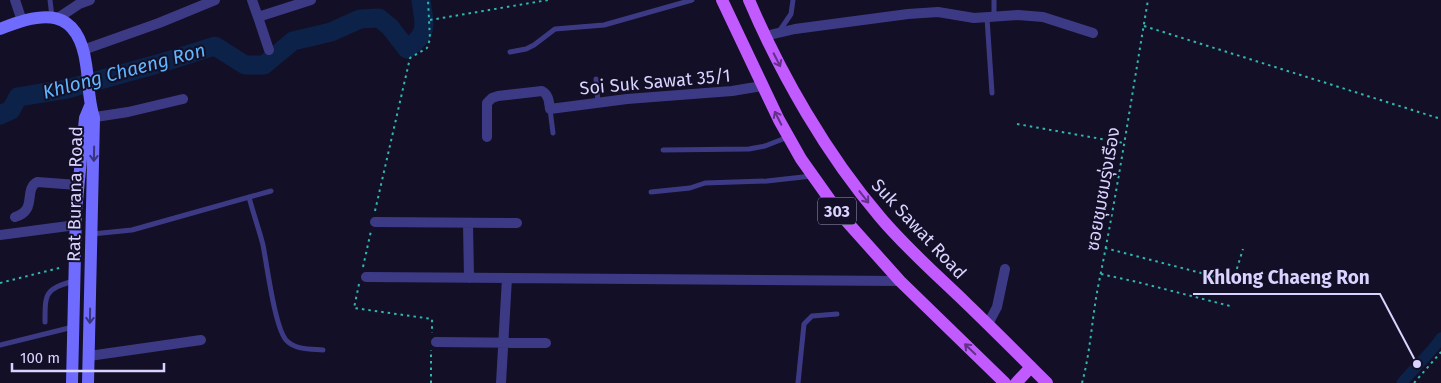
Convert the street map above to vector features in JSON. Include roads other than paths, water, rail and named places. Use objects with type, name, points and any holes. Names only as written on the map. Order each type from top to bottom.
[{"type":"main road","name":"303","points":[[722,0],[762,86],[788,136],[840,214],[900,281],[1005,383]]},
{"type":"main road","name":"Suk Sawat Road","points":[[749,0],[779,66],[853,183],[880,218],[924,264],[1047,383]]},
{"type":"main road","points":[[0,29],[37,17],[55,18],[72,28],[83,50],[86,63],[90,114]]},
{"type":"main road","name":"Rat Burana Road","points":[[72,383],[76,211],[78,185],[90,114]]},
{"type":"main road","name":"Rat Burana Road","points":[[88,383],[93,211],[90,114]]},
{"type":"main road","points":[[76,211],[93,211]]},
{"type":"main road","points":[[1016,383],[1031,367]]},
{"type":"street","points":[[15,0],[22,21]]},
{"type":"street","points":[[55,18],[90,0]]},
{"type":"street","points":[[83,50],[159,23],[215,0]]},
{"type":"street","points":[[252,0],[269,50]]},
{"type":"street","points":[[258,17],[311,0]]},
{"type":"street","points":[[764,36],[795,29],[928,12],[949,13],[959,17],[991,18],[1018,15],[1043,17],[1073,25],[1093,33]]},
{"type":"street","name":"Soi Suk Sawat 35/1","points":[[550,109],[598,103],[732,92],[762,86]]},
{"type":"street","points":[[487,137],[487,103],[492,98],[542,91],[548,97],[550,109]]},
{"type":"street","points":[[90,114],[183,99]]},
{"type":"street","points":[[15,217],[22,215],[26,211],[33,185],[45,182],[78,185]]},
{"type":"street","points":[[373,226],[468,223],[517,224]]},
{"type":"street","points":[[468,223],[469,278]]},
{"type":"street","points":[[0,235],[76,225]]},
{"type":"street","points":[[988,324],[997,307],[1005,269]]},
{"type":"street","points":[[363,275],[469,278],[900,281]]},
{"type":"street","points":[[501,383],[507,278]]},
{"type":"street","points":[[89,356],[202,340]]},
{"type":"street","points":[[433,342],[546,343]]},
{"type":"lane","points":[[50,0],[55,18]]},
{"type":"lane","points":[[510,52],[526,49],[534,45],[555,29],[604,25],[692,0]]},
{"type":"lane","points":[[778,33],[791,14],[793,0]]},
{"type":"lane","points":[[992,93],[991,18],[994,0]]},
{"type":"lane","points":[[596,78],[598,103]]},
{"type":"lane","points":[[550,109],[552,133]]},
{"type":"lane","points":[[663,150],[748,149],[765,146],[788,136]]},
{"type":"lane","points":[[651,192],[690,188],[705,183],[767,181],[813,176]]},
{"type":"lane","points":[[92,234],[132,230],[271,191]]},
{"type":"lane","points":[[249,197],[264,252],[281,334],[296,347],[323,350]]},
{"type":"lane","points":[[45,322],[45,303],[48,294],[58,286],[74,281]]},
{"type":"lane","points":[[798,383],[804,324],[812,316],[837,314]]},
{"type":"lane","points":[[0,345],[74,326]]},
{"type":"waterway","name":"Khlong Chaeng Ron","points":[[0,115],[11,110],[18,97],[67,89],[215,46],[245,65],[264,65],[293,41],[331,32],[360,19],[379,18],[390,27],[407,49],[419,38],[424,28],[421,0]]},
{"type":"waterway","name":"Khlong Chaeng Ron","points":[[1402,383],[1441,338]]},
{"type":"place","name":"Khlong Chaeng Ron","points":[[1417,364]]}]
